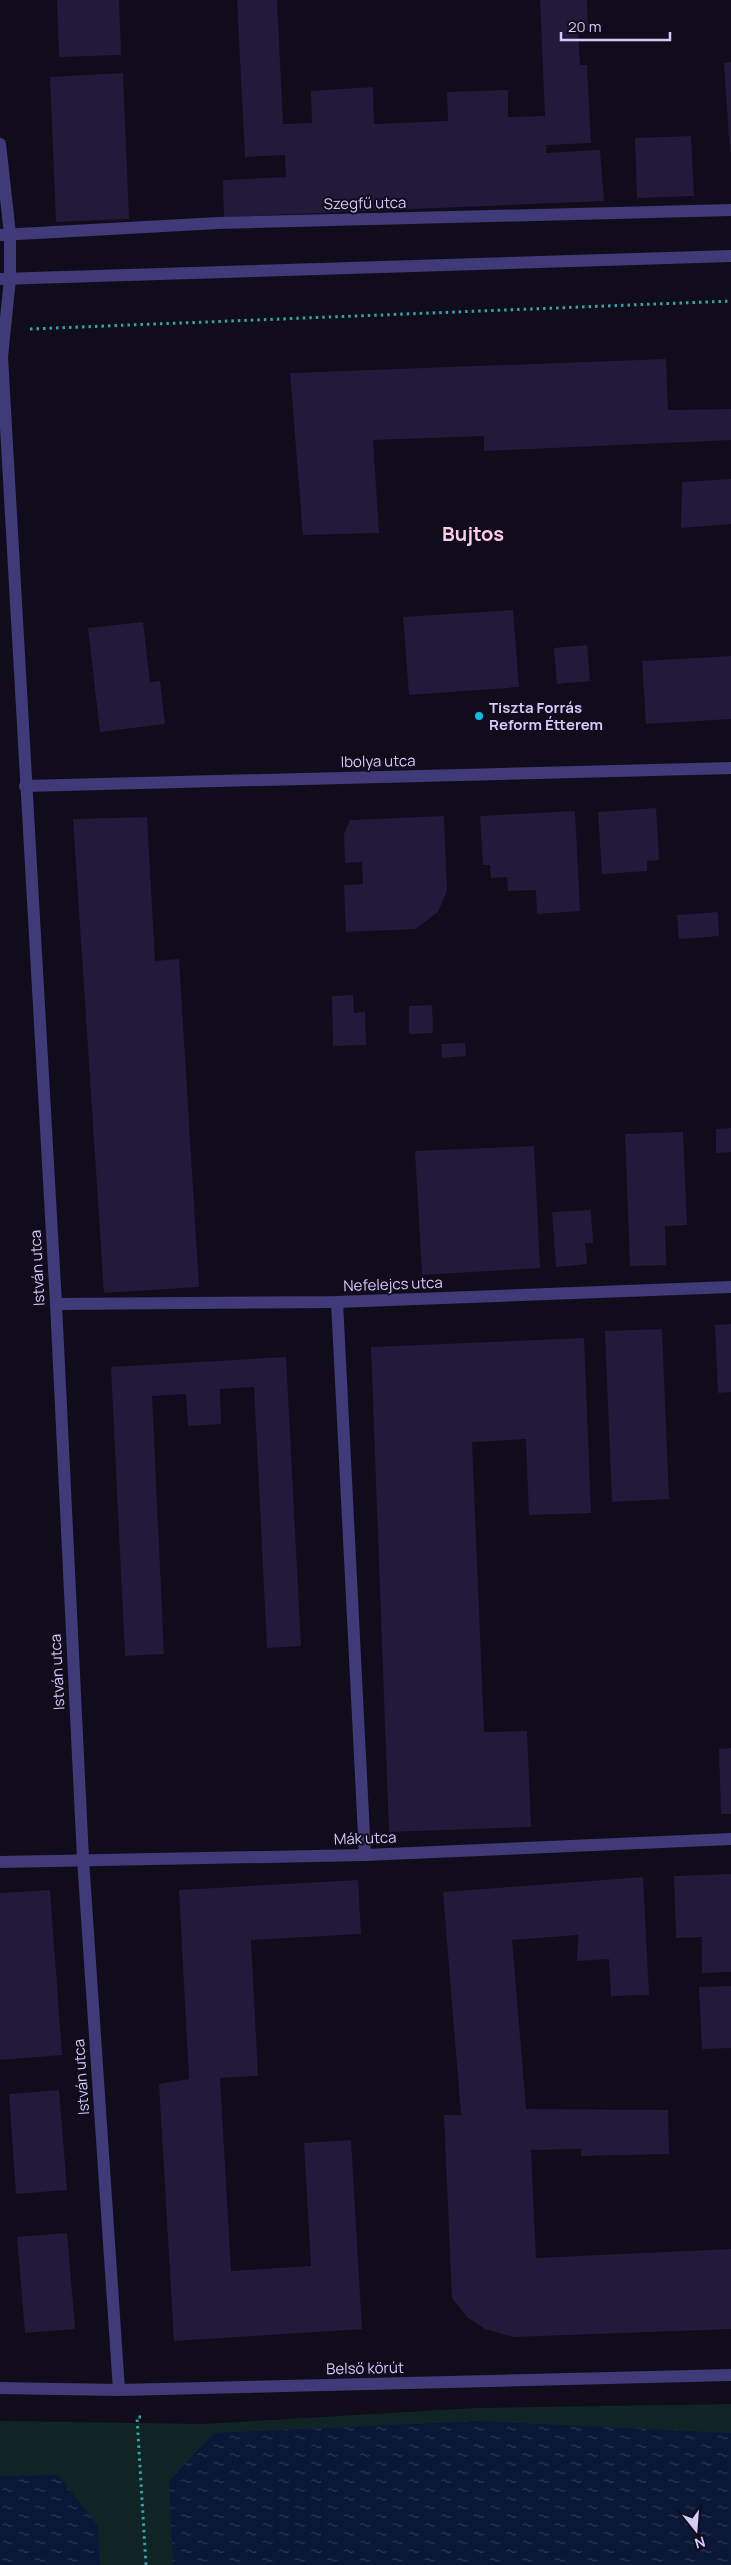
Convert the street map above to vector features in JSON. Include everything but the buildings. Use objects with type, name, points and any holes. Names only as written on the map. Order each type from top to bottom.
[{"type":"street","name":"István utca","points":[[0,144],[5,235],[5,330],[2,357],[56,1304],[83,1859],[119,2390]]},
{"type":"street","name":"Szegfű utca","points":[[5,235],[218,223],[731,210]]},
{"type":"street","points":[[5,279],[731,256]]},
{"type":"street","points":[[0,432],[7,448]]},
{"type":"street","name":"Ibolya utca","points":[[25,786],[731,768]]},
{"type":"street","name":"Nefelejcs utca","points":[[56,1304],[337,1302],[731,1287]]},
{"type":"street","points":[[337,1302],[364,1855]]},
{"type":"street","name":"Mák utca","points":[[0,1862],[364,1855],[731,1839]]},
{"type":"street","name":"Belső körút","points":[[0,2388],[119,2390],[731,2376]]},
{"type":"path","points":[[5,330],[731,301]]},
{"type":"path","points":[[146,2565],[137,2417],[147,2417]]},
{"type":"green space","points":[[731,2404],[731,2565],[0,2565],[0,2421],[204,2424],[475,2408]]},
{"type":"water","points":[[477,2421],[731,2433],[731,2565],[173,2565],[169,2481],[214,2433]]},
{"type":"water","points":[[58,2475],[98,2526],[100,2565],[0,2565],[0,2476]]},
{"type":"place","name":"Tiszta Forrás Reform Étterem","points":[[479,716]]},
{"type":"district","name":"Bujtos","points":[[473,533]]}]
